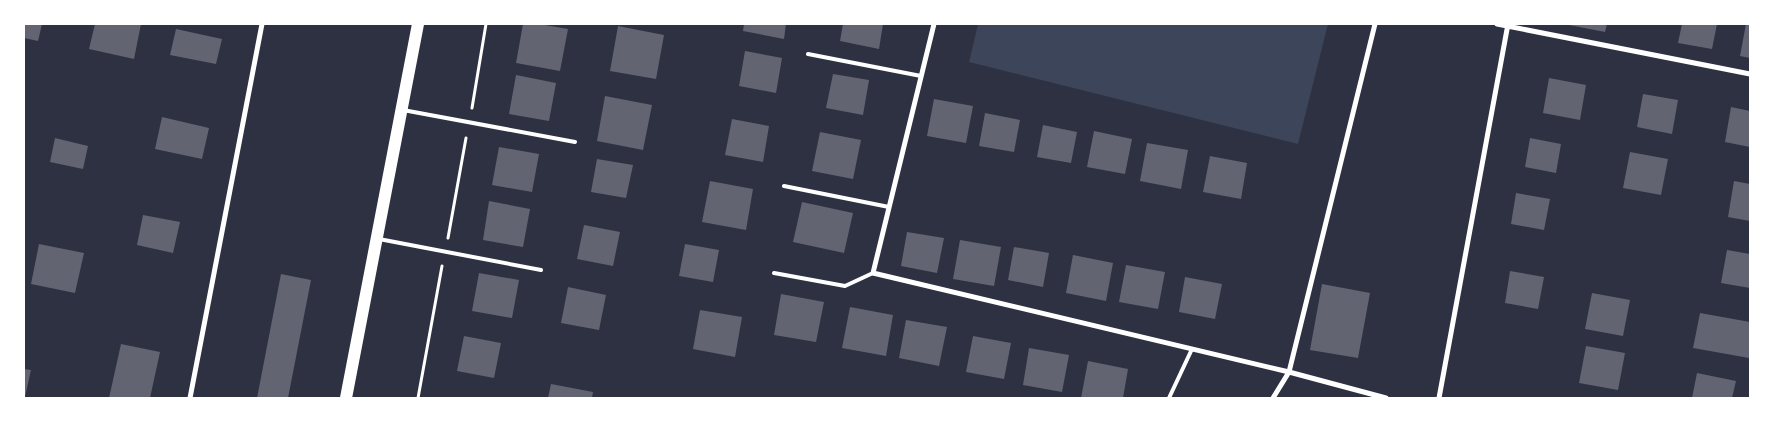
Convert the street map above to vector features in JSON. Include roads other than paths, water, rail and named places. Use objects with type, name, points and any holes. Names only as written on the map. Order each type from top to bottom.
[{"type":"main road","points":[[346,398],[418,24]]},
{"type":"street","points":[[190,398],[262,24]]},
{"type":"street","points":[[934,24],[873,273],[1289,372],[1386,398]]},
{"type":"street","points":[[1273,398],[1289,372],[1375,24]]},
{"type":"street","points":[[1498,24],[1750,74]]},
{"type":"street","points":[[1439,398],[1508,25]]},
{"type":"lane","points":[[808,54],[921,76]]},
{"type":"lane","points":[[401,110],[575,142]]},
{"type":"lane","points":[[784,186],[889,207]]},
{"type":"lane","points":[[376,238],[541,270]]},
{"type":"lane","points":[[774,273],[845,286],[873,273]]},
{"type":"lane","points":[[1169,398],[1192,349]]}]
